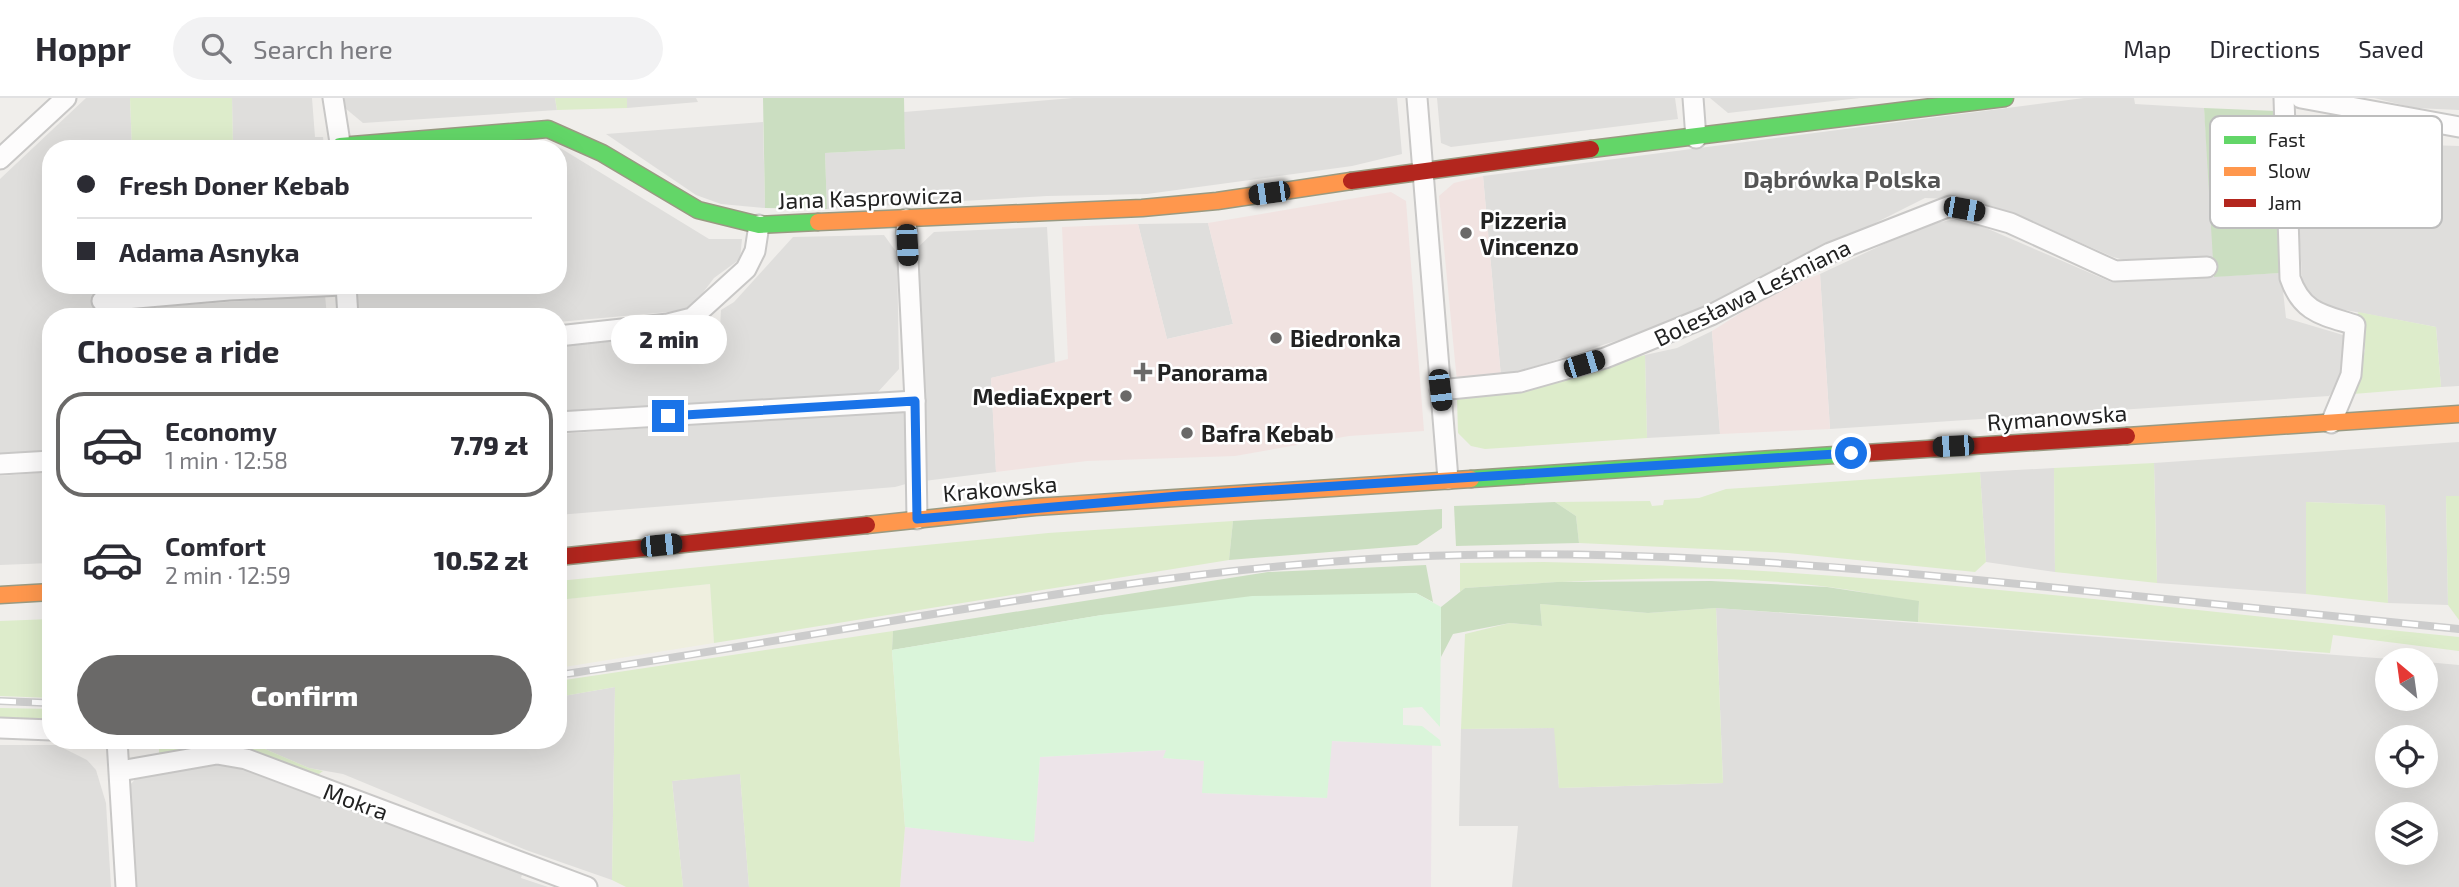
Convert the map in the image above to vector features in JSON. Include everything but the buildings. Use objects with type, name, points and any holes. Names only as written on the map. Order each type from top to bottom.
[{"type":"main road","name":"Jana Kasprowicza","points":[[428,140],[548,129],[573,137],[676,201],[703,214],[728,222],[759,225],[1204,202],[1423,170],[2005,98]]},
{"type":"main road","name":"Rymanowska","points":[[1448,479],[2459,414]]},
{"type":"main road","name":"Krakowska","points":[[567,556],[1035,507],[1448,479]]},
{"type":"main road","points":[[0,595],[42,593]]},
{"type":"street","points":[[0,159],[66,98]]},
{"type":"street","points":[[334,98],[339,140]]},
{"type":"street","points":[[1418,98],[1448,479]]},
{"type":"street","points":[[1693,98],[1696,138]]},
{"type":"street","points":[[2284,98],[2284,116]]},
{"type":"street","points":[[2301,98],[2399,116]]},
{"type":"street","name":"Bolesława Leśmiana","points":[[1440,390],[1520,383],[1605,358],[1676,331],[1830,253],[1902,222],[1950,206],[1979,211],[2115,271],[2207,267]]},
{"type":"street","points":[[906,219],[915,401],[917,519]]},
{"type":"street","points":[[567,335],[668,324],[692,318],[746,269],[755,251],[759,225]]},
{"type":"street","points":[[2286,228],[2287,263],[2294,290],[2308,308],[2355,325],[2351,375],[2331,423]]},
{"type":"street","points":[[102,301],[183,294]]},
{"type":"street","points":[[567,421],[915,401]]},
{"type":"street","points":[[0,464],[42,462]]},
{"type":"street","points":[[0,728],[42,730]]},
{"type":"street","points":[[118,749],[126,887]]},
{"type":"street","name":"Mokra","points":[[120,771],[217,754],[246,759],[587,887]]},
{"type":"shaded area","points":[[86,98],[130,98],[132,140],[42,140],[42,294],[100,294],[100,308],[42,308],[42,453],[0,455],[0,179]]},
{"type":"shaded area","points":[[232,98],[312,98],[315,137],[323,137],[323,140],[233,140]]},
{"type":"shaded area","points":[[345,98],[555,98],[557,110],[363,123],[345,108]]},
{"type":"shaded area","points":[[627,98],[696,98],[698,102],[627,108]]},
{"type":"shaded area","points":[[1073,98],[1397,98],[1402,154],[1352,166],[1147,194],[1047,196],[827,209],[825,153],[905,149],[904,112]]},
{"type":"shaded area","points":[[1437,98],[1675,98],[1678,119],[1451,147],[1441,143]]},
{"type":"shaded area","points":[[1710,98],[1860,98],[1728,113]]},
{"type":"shaded area","points":[[2084,98],[2134,98],[2135,104],[2204,108],[2210,228],[2213,228],[2215,260],[2136,263],[2113,257],[2013,213],[1972,200],[1925,198],[1712,305],[1641,333],[1501,377],[1483,176]]},
{"type":"shaded area","points":[[2374,98],[2459,98],[2459,110],[2415,108]]},
{"type":"shaded area","points":[[763,122],[765,208],[721,204],[696,195],[606,134]]},
{"type":"shaded area","points":[[2442,145],[2459,146],[2459,386],[2441,387],[2436,327],[2313,304],[2303,290],[2299,228],[2442,228]]},
{"type":"shaded area","points":[[567,152],[709,239],[742,239],[740,259],[714,278],[690,310],[567,321],[567,308],[357,308],[357,294],[567,294]]},
{"type":"shaded area","points":[[1483,176],[1501,377],[1457,382],[1439,196],[1454,183]]},
{"type":"shaded area","points":[[1391,192],[1406,201],[1424,431],[1349,436],[1235,456],[1087,461],[996,472],[991,378],[1068,359],[1062,227],[1138,224],[1167,339],[1233,324],[1208,223]]},
{"type":"shaded area","points":[[1958,219],[1979,225],[2111,282],[2281,273],[2286,318],[2343,335],[2343,378],[2329,396],[1830,429],[1820,274],[1927,224]]},
{"type":"shaded area","points":[[1208,223],[1233,324],[1167,339],[1138,224]]},
{"type":"shaded area","points":[[1047,227],[1055,363],[991,378],[996,472],[924,481],[915,250],[934,232]]},
{"type":"shaded area","points":[[884,235],[897,253],[899,369],[877,393],[567,412],[567,344],[720,329],[721,310],[734,302],[793,237]]},
{"type":"shaded area","points":[[1820,274],[1830,429],[1720,434],[1712,331],[1774,292]]},
{"type":"shaded area","points":[[325,295],[326,308],[157,308]]},
{"type":"shaded area","points":[[1712,331],[1720,434],[1647,438],[1645,355],[1677,348]]},
{"type":"shaded area","points":[[910,411],[913,482],[895,487],[567,514],[567,433]]},
{"type":"shaded area","points":[[2459,442],[2459,496],[2446,497],[2448,605],[2388,603],[2385,505],[2306,502],[2306,594],[2157,583],[2154,463]]},
{"type":"shaded area","points":[[2054,468],[2055,572],[1986,562],[1980,472]]},
{"type":"shaded area","points":[[42,473],[42,563],[0,565],[0,476]]},
{"type":"shaded area","points":[[1716,608],[2375,658],[2375,711],[2438,711],[2438,663],[2459,665],[2459,887],[1512,887],[1518,826],[1459,826],[1461,729],[1555,728],[1559,788],[1723,783]]},
{"type":"shaded area","points":[[615,687],[612,880],[526,850],[343,774],[309,768],[265,749],[567,749],[567,695]]},
{"type":"shaded area","points":[[1331,741],[1432,745],[1431,887],[900,887],[905,827],[1034,841],[1040,757],[1167,750],[1163,758],[1204,761],[1203,793],[1327,798]]},
{"type":"shaded area","points":[[0,745],[42,745],[42,749],[65,749],[87,760],[96,770],[106,803],[111,887],[0,887]]},
{"type":"shaded area","points":[[231,760],[523,871],[521,878],[548,887],[136,887],[130,785],[139,775]]},
{"type":"shaded area","points":[[740,773],[749,887],[683,887],[672,781]]},
{"type":"green space","points":[[130,98],[232,98],[233,140],[132,140]]},
{"type":"green space","points":[[555,98],[627,98],[627,108],[557,110]]},
{"type":"green space","points":[[763,98],[904,98],[905,149],[825,153],[827,209],[765,208]]},
{"type":"green space","points":[[2204,108],[2276,111],[2276,116],[2210,116],[2210,209]]},
{"type":"green space","points":[[2211,228],[2280,228],[2281,273],[2214,277]]},
{"type":"green space","points":[[2358,312],[2436,327],[2441,387],[2353,394],[2365,350]]},
{"type":"green space","points":[[1645,355],[1647,438],[1485,449],[1471,446],[1458,433],[1457,399],[1507,393]]},
{"type":"green space","points":[[2154,463],[2157,583],[2055,572],[2054,468]]},
{"type":"green space","points":[[1980,472],[1986,562],[1975,572],[1788,553],[1579,543],[1576,516],[1555,502],[1650,501],[1652,506],[1663,505],[1664,500],[1699,498],[1726,489]]},
{"type":"green space","points":[[2446,496],[2459,496],[2459,620],[2448,605]]},
{"type":"green space","points":[[1555,502],[1576,516],[1579,543],[1456,546],[1454,506]]},
{"type":"green space","points":[[2306,502],[2385,505],[2388,603],[2306,594]]},
{"type":"green space","points":[[1442,509],[1442,528],[1417,545],[1229,560],[1233,521]]},
{"type":"green space","points":[[1233,521],[1229,560],[714,643],[710,584],[567,599],[567,580],[1048,533]]},
{"type":"green space","points":[[1460,563],[1659,565],[2002,590],[2459,637],[2459,651],[2333,635],[2330,653],[1918,622],[1919,602],[1785,582],[1601,580],[1465,588],[1460,592]]},
{"type":"green space","points":[[1426,565],[1433,602],[1416,593],[1102,615],[892,650],[893,631],[1268,572]]},
{"type":"green space","points":[[1711,581],[1827,587],[1919,601],[1918,622],[1716,608],[1648,613],[1540,604],[1542,626],[1510,623],[1453,634],[1441,657],[1441,607],[1465,588],[1557,582]]},
{"type":"green space","points":[[710,584],[714,643],[567,667],[567,599]]},
{"type":"green space","points":[[1416,593],[1441,607],[1440,727],[1422,707],[1403,708],[1403,725],[1422,726],[1440,740],[1441,746],[1332,741],[1327,798],[1202,793],[1204,761],[1163,758],[1166,750],[1040,757],[1034,842],[905,827],[892,650],[1102,615],[1252,596]]},
{"type":"green space","points":[[1540,604],[1648,613],[1716,608],[1723,783],[1559,788],[1554,728],[1461,729],[1465,634],[1510,623],[1542,626]]},
{"type":"green space","points":[[42,619],[42,698],[0,696],[0,621]]},
{"type":"green space","points":[[893,631],[892,650],[905,827],[900,887],[749,887],[740,774],[672,781],[683,887],[626,887],[612,880],[615,687],[567,695],[567,680]]},
{"type":"green space","points":[[0,708],[42,709],[42,721],[0,719]]},
{"type":"green space","points":[[159,749],[224,749],[159,761]]},
{"type":"green space","points":[[232,749],[265,749],[309,768],[323,771],[311,780]]},
{"type":"railway","points":[[567,674],[980,606],[1192,576],[1298,564],[1486,555],[1647,556],[1807,565],[2459,629]]},
{"type":"railway","points":[[0,701],[42,703]]},
{"type":"traffic: fast","points":[[1591,149],[2005,98]]},
{"type":"traffic: fast","points":[[413,140],[548,129],[602,153],[698,210],[759,225],[818,222]]},
{"type":"traffic: fast","points":[[1471,479],[1850,454]]},
{"type":"traffic: slow","points":[[818,222],[1142,208],[1217,201],[1351,181]]},
{"type":"traffic: slow","points":[[2127,436],[2459,414]]},
{"type":"traffic: slow","points":[[867,525],[1035,507],[1471,479]]},
{"type":"traffic: slow","points":[[0,595],[42,593]]},
{"type":"traffic: jam","points":[[1351,181],[1591,149]]},
{"type":"traffic: jam","points":[[1850,454],[2127,436]]},
{"type":"traffic: jam","points":[[567,556],[867,525]]},
{"type":"place","name":"Pizzeria Vincenzo","points":[[1466,233]]},
{"type":"place","name":"Biedronka","points":[[1276,338]]},
{"type":"place","name":"Panorama","points":[[1143,372]]},
{"type":"place","name":"MediaExpert","points":[[1126,396]]},
{"type":"place","name":"Bafra Kebab","points":[[1187,433]]},
{"type":"district","name":"Dąbrówka Polska","points":[[1842,178]]},
{"type":"route","points":[[668,416],[915,401],[917,519],[1179,496],[1851,453]]}]
